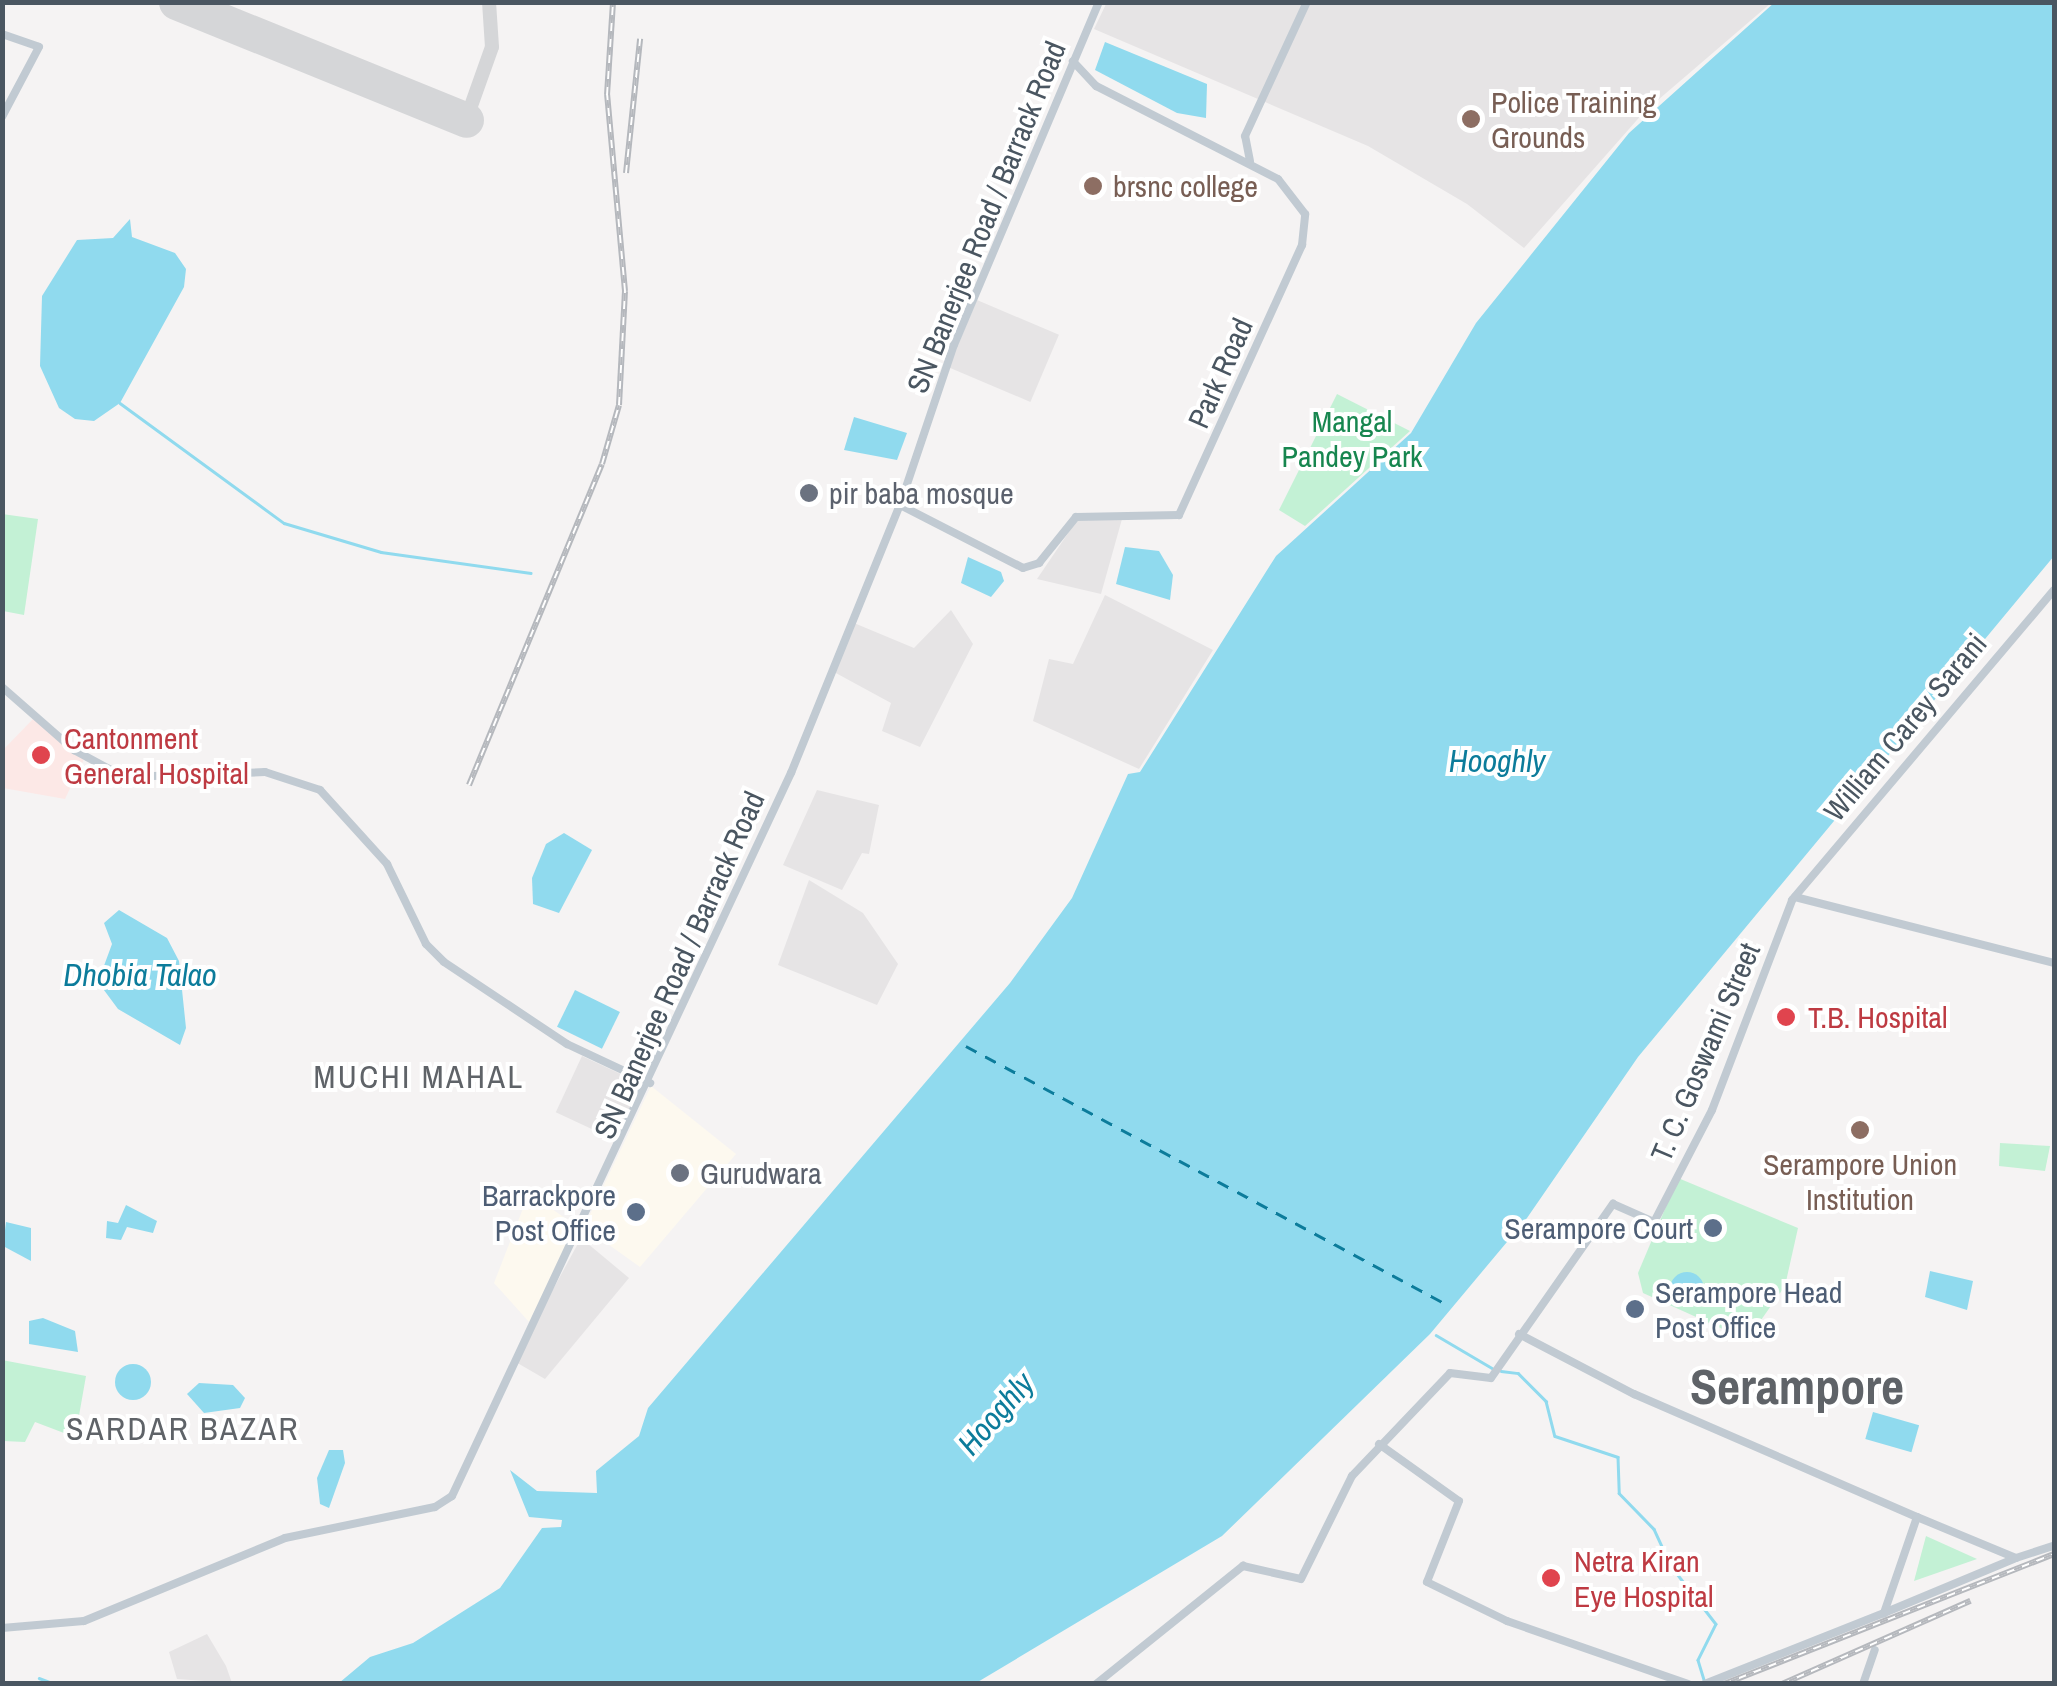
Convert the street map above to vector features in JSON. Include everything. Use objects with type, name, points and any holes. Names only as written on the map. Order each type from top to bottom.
[{"type":"street","name":"SN Banerjee Road / Barrack Road","points":[[2,1628],[84,1621],[285,1538],[446,1503],[650,1083],[900,505],[954,344],[1099,2]]},
{"type":"street","points":[[1225,148],[1245,136],[1306,2]]},
{"type":"street","points":[[2,34],[40,47],[2,117]]},
{"type":"street","name":"Park Road","points":[[900,505],[1023,568],[1039,564],[1078,516],[1179,515],[1305,233],[1295,195],[1250,161],[1096,86],[1073,61]]},
{"type":"street","points":[[1245,136],[1250,161]]},
{"type":"street","name":"William Carey Sarani","points":[[1795,897],[2054,590]]},
{"type":"street","points":[[2,686],[74,750],[124,777],[265,772],[320,790],[386,864],[426,944],[444,962],[567,1044],[650,1083]]},
{"type":"street","points":[[1795,897],[2054,962]]},
{"type":"street","name":"T. C. Goswami Street","points":[[1519,1334],[1613,1204],[1652,1222],[1712,1110],[1795,897]]},
{"type":"street","points":[[1096,1684],[1241,1566],[1301,1579],[1347,1483],[1379,1444],[1450,1373],[1491,1378],[1519,1334],[1634,1394],[2016,1558]]},
{"type":"street","points":[[1379,1444],[1459,1501],[1427,1582],[1507,1621],[1688,1684]]},
{"type":"street","points":[[1884,1613],[1918,1518]]},
{"type":"street","points":[[1705,1684],[2054,1546]]},
{"type":"street","points":[[1863,1684],[1875,1650]]},
{"type":"shaded area","name":"Police Training Grounds","points":[[1107,2],[1771,3],[1644,112],[1524,248],[1467,204],[1368,146],[1094,29]]},
{"type":"shaded area","points":[[977,300],[1059,335],[1030,402],[948,367]]},
{"type":"shaded area","points":[[1079,517],[1122,519],[1101,594],[1037,579]]},
{"type":"shaded area","points":[[1105,595],[1213,650],[1139,769],[1033,721],[1049,659],[1073,664]]},
{"type":"shaded area","points":[[951,610],[973,644],[920,747],[882,731],[891,703],[834,672],[854,623],[914,648]]},
{"type":"shaded area","name":"Cantonment General Hospital","points":[[34,718],[84,759],[65,799],[3,788],[2,751]]},
{"type":"shaded area","points":[[817,790],[879,805],[869,854],[862,853],[842,890],[783,865]]},
{"type":"shaded area","points":[[809,880],[863,913],[898,964],[877,1005],[778,965]]},
{"type":"shaded area","points":[[582,1056],[644,1085],[617,1141],[556,1112]]},
{"type":"shaded area","points":[[651,1086],[736,1154],[640,1267],[584,1227]]},
{"type":"shaded area","points":[[529,1193],[578,1227],[529,1322],[494,1283]]},
{"type":"shaded area","points":[[581,1238],[629,1278],[545,1379],[514,1361]]},
{"type":"shaded area","points":[[207,1634],[232,1683],[177,1679],[169,1652]]},
{"type":"green space","name":"Mangal Pandey Park","points":[[1337,394],[1410,431],[1305,526],[1279,510]]},
{"type":"green space","points":[[2,514],[38,519],[24,615],[3,611]]},
{"type":"green space","points":[[2000,1143],[2050,1146],[2045,1171],[1999,1166]]},
{"type":"green space","points":[[1678,1178],[1798,1228],[1785,1286],[1747,1340],[1643,1293],[1638,1273]]},
{"type":"green space","points":[[2,1360],[86,1376],[77,1427],[64,1433],[35,1422],[25,1442],[3,1441]]},
{"type":"green space","points":[[1926,1536],[1977,1559],[1914,1581]]},
{"type":"water","name":"Hooghly","points":[[1775,2],[2054,3],[2054,556],[1638,1057],[1527,1218],[1430,1334],[1222,1536],[976,1683],[339,1683],[370,1657],[413,1643],[500,1588],[542,1528],[561,1527],[562,1520],[529,1517],[510,1470],[537,1491],[597,1493],[596,1471],[639,1436],[648,1408],[1010,983],[1072,898],[1128,774],[1140,772],[1276,556],[1411,433],[1476,323],[1629,133]]},
{"type":"water","points":[[1105,42],[1207,84],[1206,118],[1177,113],[1095,70]]},
{"type":"water","points":[[130,219],[132,237],[175,253],[186,269],[184,287],[120,403],[94,421],[75,419],[59,408],[40,366],[42,296],[77,240],[113,238]]},
{"type":"water","points":[[854,417],[907,433],[897,460],[844,450]]},
{"type":"water","points":[[1125,547],[1159,551],[1173,575],[1170,600],[1116,584]]},
{"type":"water","points":[[968,557],[1001,572],[1004,581],[991,597],[961,583]]},
{"type":"water","points":[[564,833],[592,850],[559,913],[533,904],[532,878],[546,844]]},
{"type":"water","name":"Dhobia Talao","points":[[119,910],[167,938],[179,961],[186,1028],[180,1045],[118,1009],[98,982],[112,944],[104,923]]},
{"type":"water","points":[[575,990],[620,1012],[602,1049],[557,1027]]},
{"type":"water","points":[[126,1205],[157,1221],[153,1233],[127,1227],[121,1240],[106,1238],[107,1221],[118,1223]]},
{"type":"water","points":[[6,1222],[31,1228],[31,1261],[3,1246]]},
{"type":"water","points":[[1930,1271],[1973,1281],[1967,1310],[1925,1297]]},
{"type":"water","points":[[1687,1272],[1699,1277],[1704,1289],[1699,1301],[1687,1306],[1675,1301],[1670,1289],[1675,1277]]},
{"type":"water","points":[[43,1318],[75,1331],[78,1352],[29,1344],[29,1321]]},
{"type":"water","points":[[133,1364],[146,1369],[151,1382],[146,1395],[133,1400],[120,1395],[115,1382],[120,1369]]},
{"type":"water","points":[[199,1383],[233,1385],[245,1398],[240,1408],[204,1413],[187,1394]]},
{"type":"water","points":[[1873,1412],[1919,1425],[1911,1452],[1865,1439]]},
{"type":"water","points":[[329,1450],[343,1450],[345,1463],[329,1508],[320,1504],[317,1478]]},
{"type":"waterway","points":[[120,403],[284,523],[381,552],[531,573]]},
{"type":"waterway","points":[[1436,1335],[1492,1368]]},
{"type":"waterway","points":[[1501,1371],[1518,1373],[1546,1401],[1555,1436],[1618,1457],[1619,1493],[1654,1529],[1671,1566],[1716,1624],[1698,1660],[1704,1680]]},
{"type":"waterway","points":[[39,1678],[55,1684]]},
{"type":"ferry route","points":[[966,1046],[1446,1304]]},
{"type":"taxiway","points":[[466,120],[492,47],[489,2]]},
{"type":"runway","points":[[176,2],[466,120]]},
{"type":"railway","points":[[469,785],[602,464],[619,405],[625,291],[607,95],[613,2]]},
{"type":"railway","points":[[626,173],[640,39]]},
{"type":"railway","points":[[1724,1684],[2054,1554]]},
{"type":"railway","points":[[1782,1684],[1970,1601]]},
{"type":"place","name":"Police Training Grounds","points":[[1471,119]]},
{"type":"place","name":"brsnc college","points":[[1093,186]]},
{"type":"place","name":"pir baba mosque","points":[[809,493]]},
{"type":"place","name":"Cantonment General Hospital","points":[[41,755]]},
{"type":"place","name":"T.B. Hospital","points":[[1786,1017]]},
{"type":"place","name":"Serampore Union Institution","points":[[1860,1130]]},
{"type":"place","name":"Gurudwara","points":[[680,1173]]},
{"type":"place","name":"Barrackpore Post Office","points":[[636,1212]]},
{"type":"place","name":"Serampore Court","points":[[1713,1228]]},
{"type":"place","name":"Serampore Head Post Office","points":[[1635,1309]]},
{"type":"place","name":"Netra Kiran Eye Hospital","points":[[1551,1578]]},
{"type":"district","name":"MUCHI MAHAL","points":[[419,1077]]},
{"type":"district","name":"Serampore","points":[[1797,1387]]},
{"type":"district","name":"SARDAR BAZAR","points":[[183,1429]]}]
